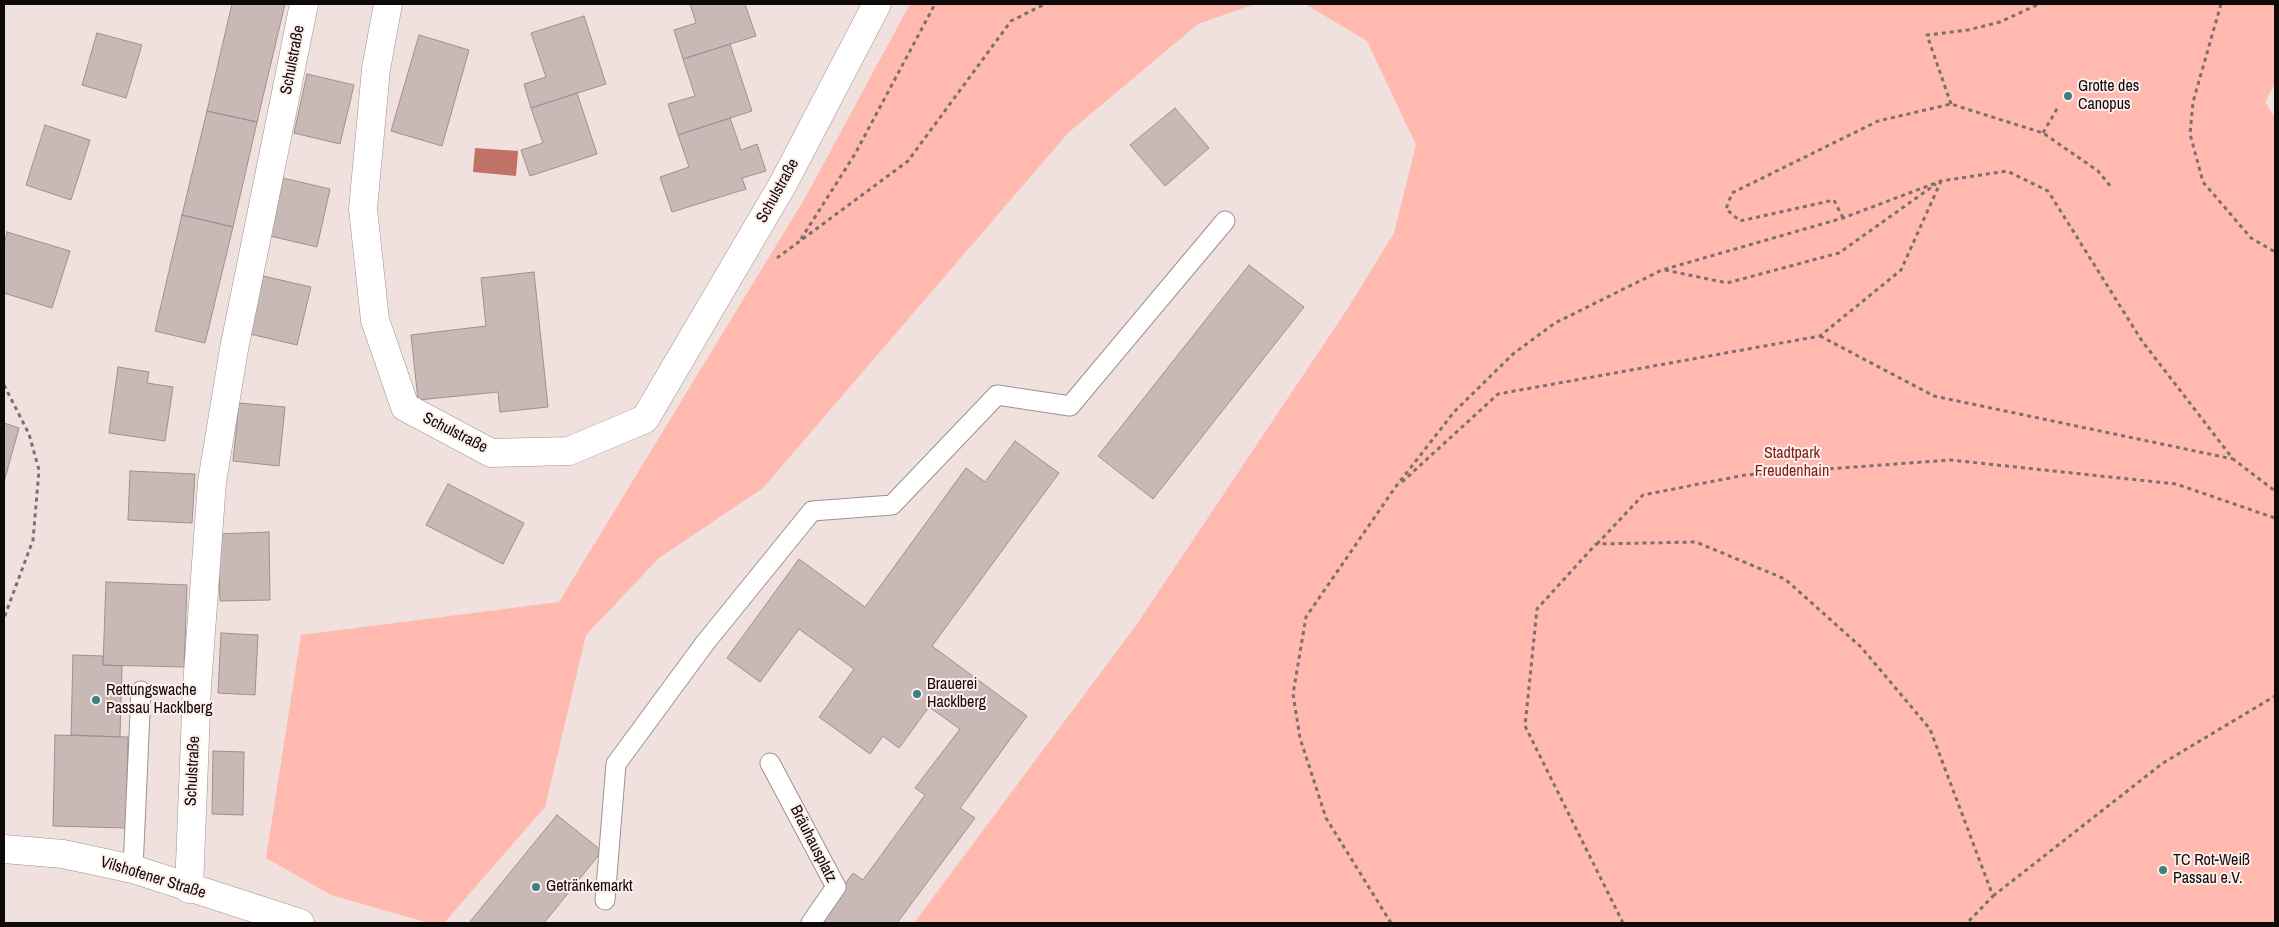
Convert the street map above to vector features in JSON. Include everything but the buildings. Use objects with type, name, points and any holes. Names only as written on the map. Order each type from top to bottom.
[{"type":"street","name":"Schulstraße","points":[[189,889],[197,686],[212,482],[234,349],[304,4]]},
{"type":"street","name":"Schulstraße","points":[[388,4],[376,69],[363,209],[375,320],[404,407],[491,453],[569,451],[645,418],[783,184],[877,4]]},
{"type":"street","name":"Vilshofener Straße","points":[[4,849],[63,854],[133,869],[189,889],[300,923]]},
{"type":"lane","points":[[605,900],[616,764],[705,643],[812,511],[892,505],[997,395],[1070,406],[1225,221]]},
{"type":"lane","points":[[133,869],[141,691]]},
{"type":"lane","name":"Bräuhausplatz","points":[[770,762],[836,887],[812,923]]},
{"type":"path","points":[[800,241],[855,154],[935,4]]},
{"type":"path","points":[[776,259],[908,161],[1011,21],[1045,4]]},
{"type":"path","points":[[1951,104],[1927,35],[1968,30],[2000,22],[2039,4]]},
{"type":"path","points":[[2221,4],[2193,102],[2190,134],[2203,182],[2251,238],[2275,252]]},
{"type":"path","points":[[1843,218],[1834,200],[1740,221],[1726,208],[1732,193],[1878,121],[1951,104],[2043,133],[2098,171],[2111,187]]},
{"type":"path","points":[[2043,133],[2058,107]]},
{"type":"path","points":[[1391,923],[1326,818],[1300,738],[1293,694],[1306,617],[1394,489],[1454,412],[1513,354],[1555,323],[1662,270],[1843,218],[1941,181],[2007,171],[2048,191],[2142,341],[2233,459],[2275,491]]},
{"type":"path","points":[[1662,270],[1727,283],[1839,253],[1941,181]]},
{"type":"path","points":[[1394,489],[1498,394],[1820,336],[1901,270],[1941,181]]},
{"type":"path","points":[[1820,336],[1934,396],[2233,459]]},
{"type":"path","points":[[4,385],[29,434],[39,470],[33,540],[4,618]]},
{"type":"path","points":[[1623,923],[1525,726],[1537,609],[1642,495],[1745,475],[1950,460],[2176,484],[2275,518]]},
{"type":"path","points":[[1596,544],[1696,542],[1785,579],[1861,647],[1930,729],[1993,896]]},
{"type":"path","points":[[1967,923],[1993,896],[2163,763],[2275,696]]},
{"type":"green space","points":[[910,4],[1255,4],[1198,24],[1068,133],[763,488],[659,558],[586,635],[545,807],[444,923],[429,923],[331,895],[266,858],[301,635],[559,602],[805,198]]},
{"type":"green space","name":"Stadtpark Freudenhain","points":[[1305,4],[2275,4],[2275,83],[2265,102],[2275,118],[2275,923],[914,923],[1137,624],[1348,308],[1394,233],[1416,145],[1367,41]]},
{"type":"shaded area","points":[[475,148],[518,151],[516,176],[473,172]]},
{"type":"place","name":"Grotte des Canopus","points":[[2068,96]]},
{"type":"place","name":"Brauerei Hacklberg","points":[[917,694]]},
{"type":"place","name":"Rettungswache Passau Hacklberg","points":[[96,700]]},
{"type":"place","name":"TC Rot-Weiß Passau e.V.","points":[[2163,870]]},
{"type":"place","name":"Getränkemarkt","points":[[536,887]]}]
